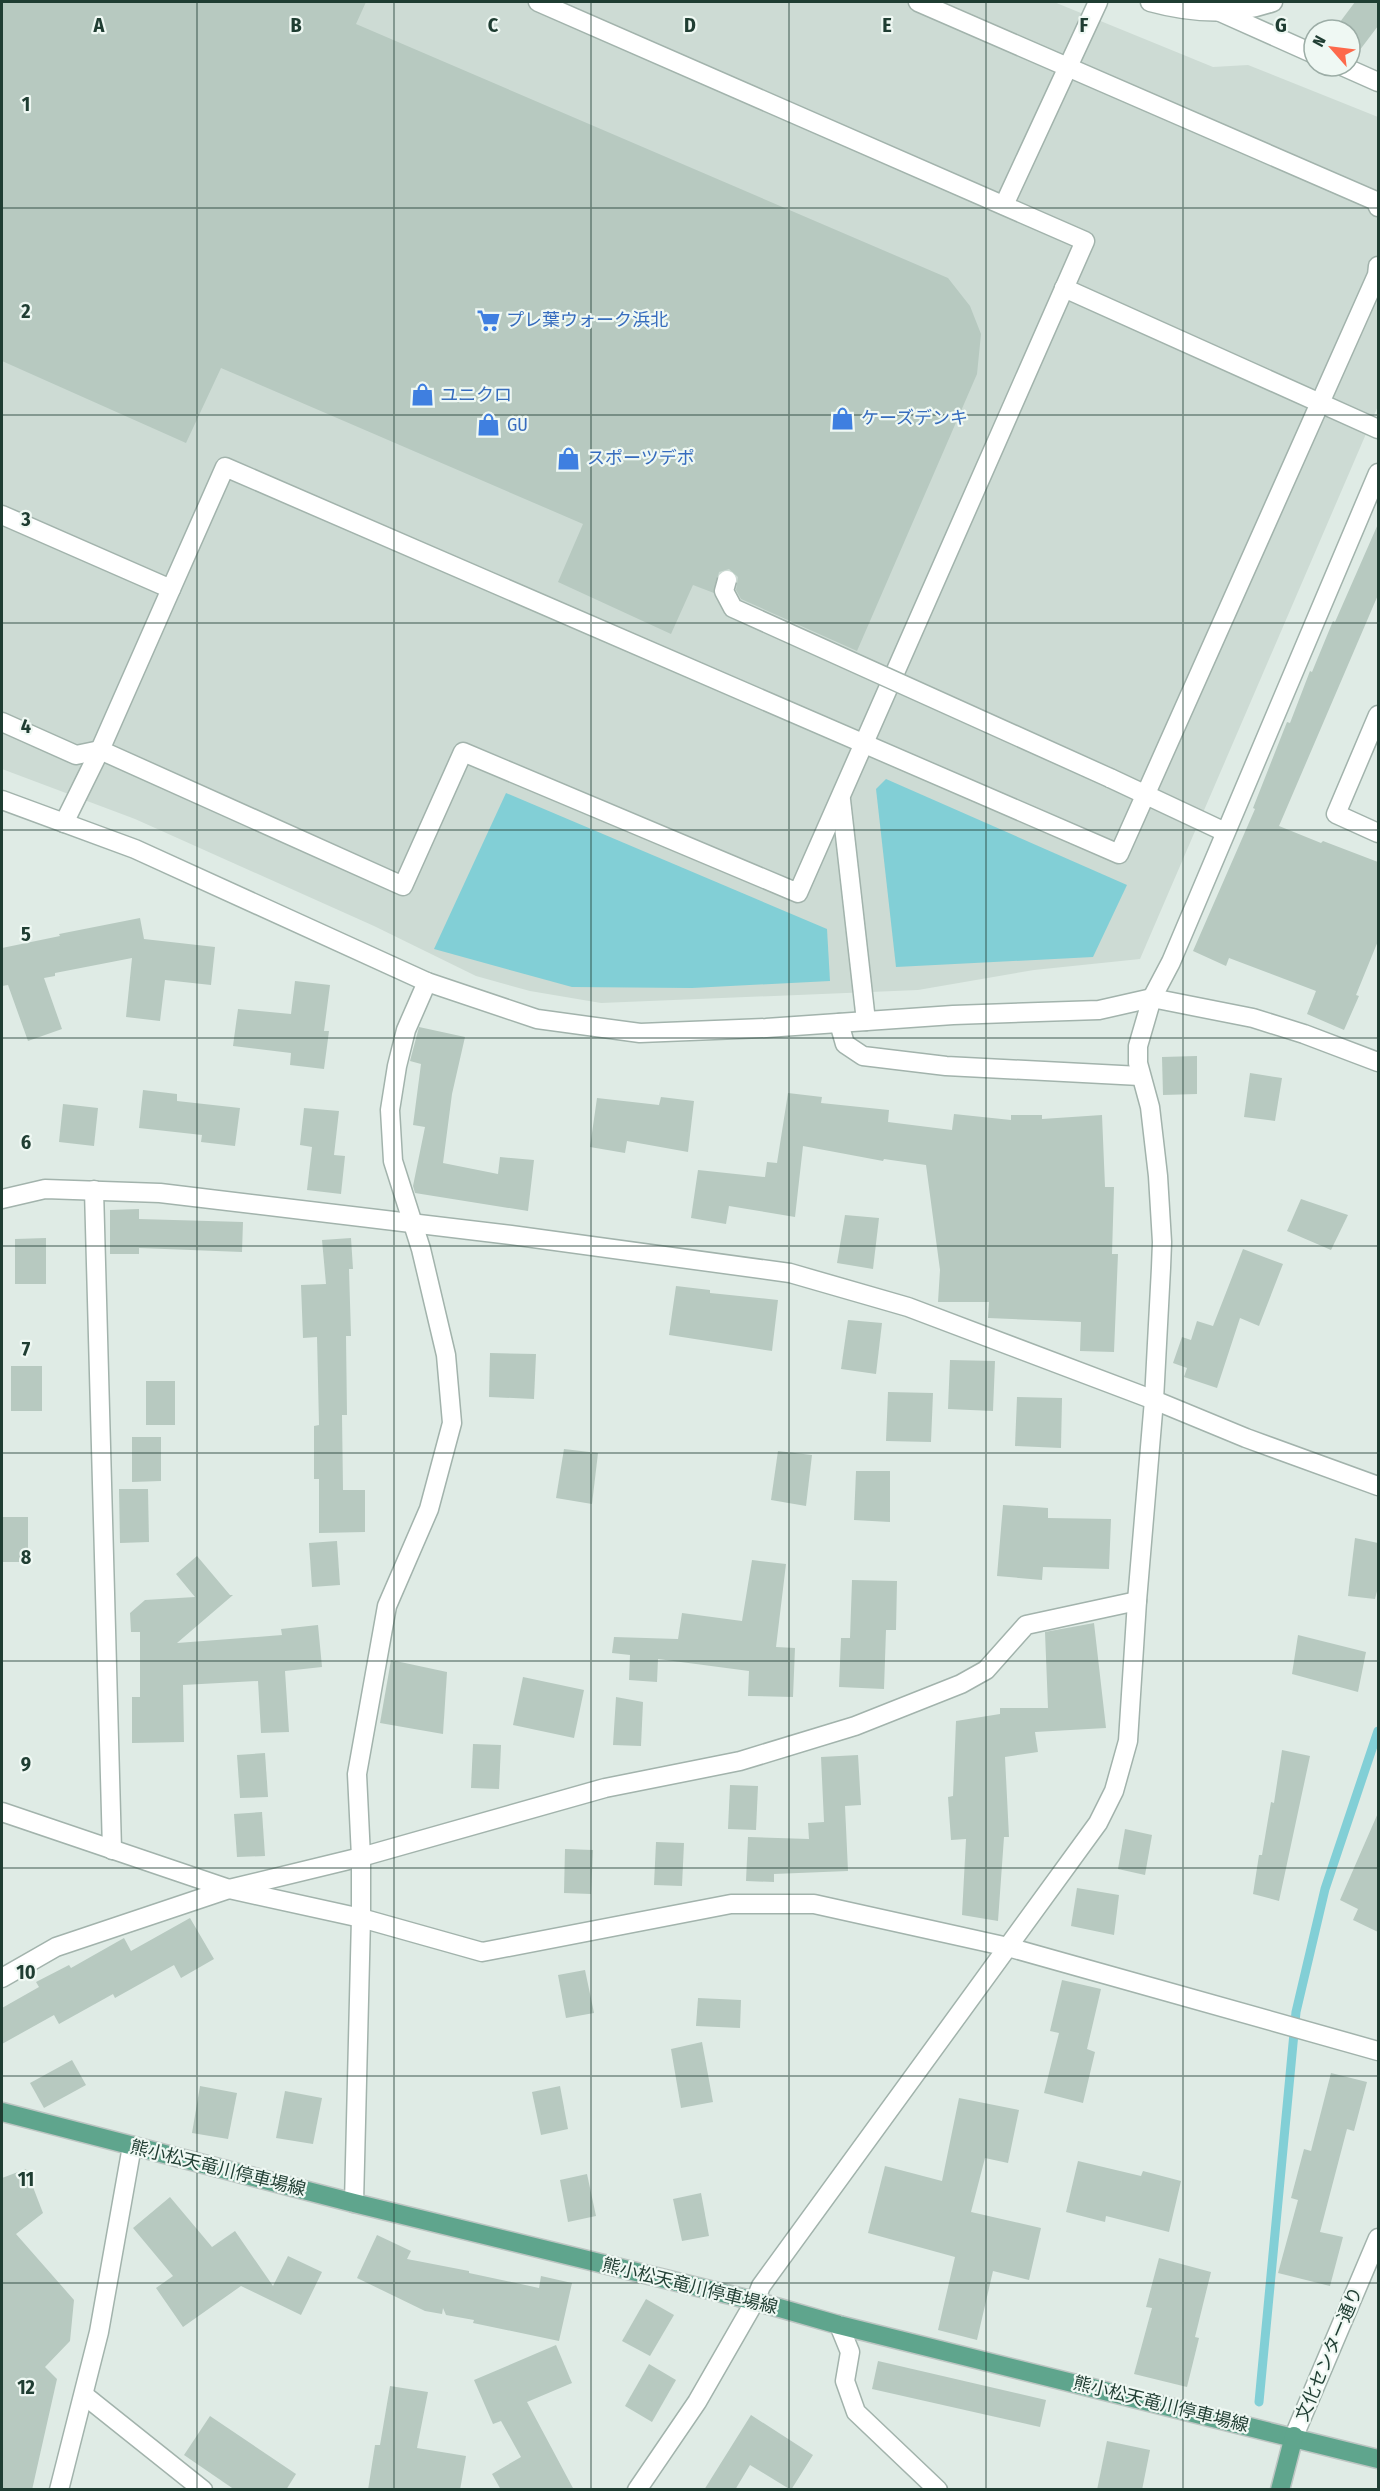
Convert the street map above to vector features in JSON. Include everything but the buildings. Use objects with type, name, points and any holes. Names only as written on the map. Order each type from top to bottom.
[{"type":"main road","name":"熊小松天竜川停車場線","points":[[2,2112],[354,2203],[755,2301],[839,2325],[1293,2436],[1378,2459]]},
{"type":"main road","points":[[1280,2490],[1293,2436]]},
{"type":"street","points":[[2,722],[76,755],[100,750],[403,886],[463,752],[798,893],[1085,241],[538,2]]},
{"type":"street","points":[[918,2],[1376,201],[1378,207]]},
{"type":"street","points":[[1004,205],[1098,2]]},
{"type":"street","points":[[1150,2],[1177,9],[1218,11],[1273,2]]},
{"type":"street","points":[[1218,11],[1302,49]]},
{"type":"street","points":[[1362,75],[1378,82]]},
{"type":"street","points":[[64,823],[100,750],[225,467],[1119,854],[1373,285],[1378,266]]},
{"type":"street","points":[[1064,288],[1378,429]]},
{"type":"street","points":[[637,2490],[697,2402],[755,2301],[761,2286],[1098,1823],[1114,1791],[1128,1741],[1154,1400],[1162,1242],[1150,1107],[1140,1076],[1138,1046],[1152,998],[1171,962],[1378,473]]},
{"type":"street","points":[[2,515],[171,590]]},
{"type":"street","points":[[727,580],[724,591],[733,608],[1226,832]]},
{"type":"street","points":[[1378,715],[1336,814],[1378,833]]},
{"type":"street","points":[[841,798],[866,1021]]},
{"type":"street","points":[[2,800],[135,849],[427,982],[537,1019],[640,1033],[953,1015],[1099,1010],[1152,998],[1253,1018],[1304,1034],[1378,1062]]},
{"type":"street","points":[[354,2203],[361,1918],[357,1774],[387,1606],[429,1509],[452,1423],[446,1355],[414,1224],[393,1161],[390,1110],[406,1030],[427,982]]},
{"type":"street","points":[[839,1023],[845,1044],[863,1056],[946,1066],[1140,1076]]},
{"type":"street","points":[[2,1199],[45,1189],[160,1193],[790,1273],[908,1307],[1154,1400],[1246,1438],[1378,1486]]},
{"type":"street","points":[[94,1190],[112,1850]]},
{"type":"street","points":[[2,1978],[56,1947],[229,1889],[361,1857],[605,1788],[740,1761],[855,1726],[961,1684],[986,1670],[1026,1626],[1137,1601]]},
{"type":"street","points":[[2,1812],[229,1889],[361,1918],[482,1952],[730,1904],[814,1904],[1008,1947],[1378,2051]]},
{"type":"street","points":[[59,2490],[99,2332],[132,2146]]},
{"type":"street","name":"文化センター通り","points":[[1293,2436],[1378,2238]]},
{"type":"street","points":[[839,2325],[850,2352],[845,2381],[856,2412],[939,2490]]},
{"type":"street","points":[[84,2395],[203,2490]]},
{"type":"shaded area","points":[[2,2],[1054,2],[1213,67],[1248,65],[1378,117],[1378,406],[1140,959],[1034,970],[918,990],[601,1003],[530,991],[476,976],[374,926],[135,819],[2,769]]},
{"type":"water","points":[[886,779],[1127,885],[1093,957],[896,967],[876,789]]},
{"type":"water","points":[[506,793],[827,929],[830,981],[692,988],[572,987],[434,949]]},
{"type":"waterway","points":[[1259,2402],[1296,2012],[1325,1889],[1378,1731]]},
{"type":"place","name":"プレ葉ウォーク浜北","points":[[488,320]]},
{"type":"place","name":"ユニクロ","points":[[422,395]]},
{"type":"place","name":"ケーズデンキ","points":[[843,418]]},
{"type":"place","name":"GU","points":[[489,425]]},
{"type":"place","name":"スポーツデポ","points":[[569,458]]}]
